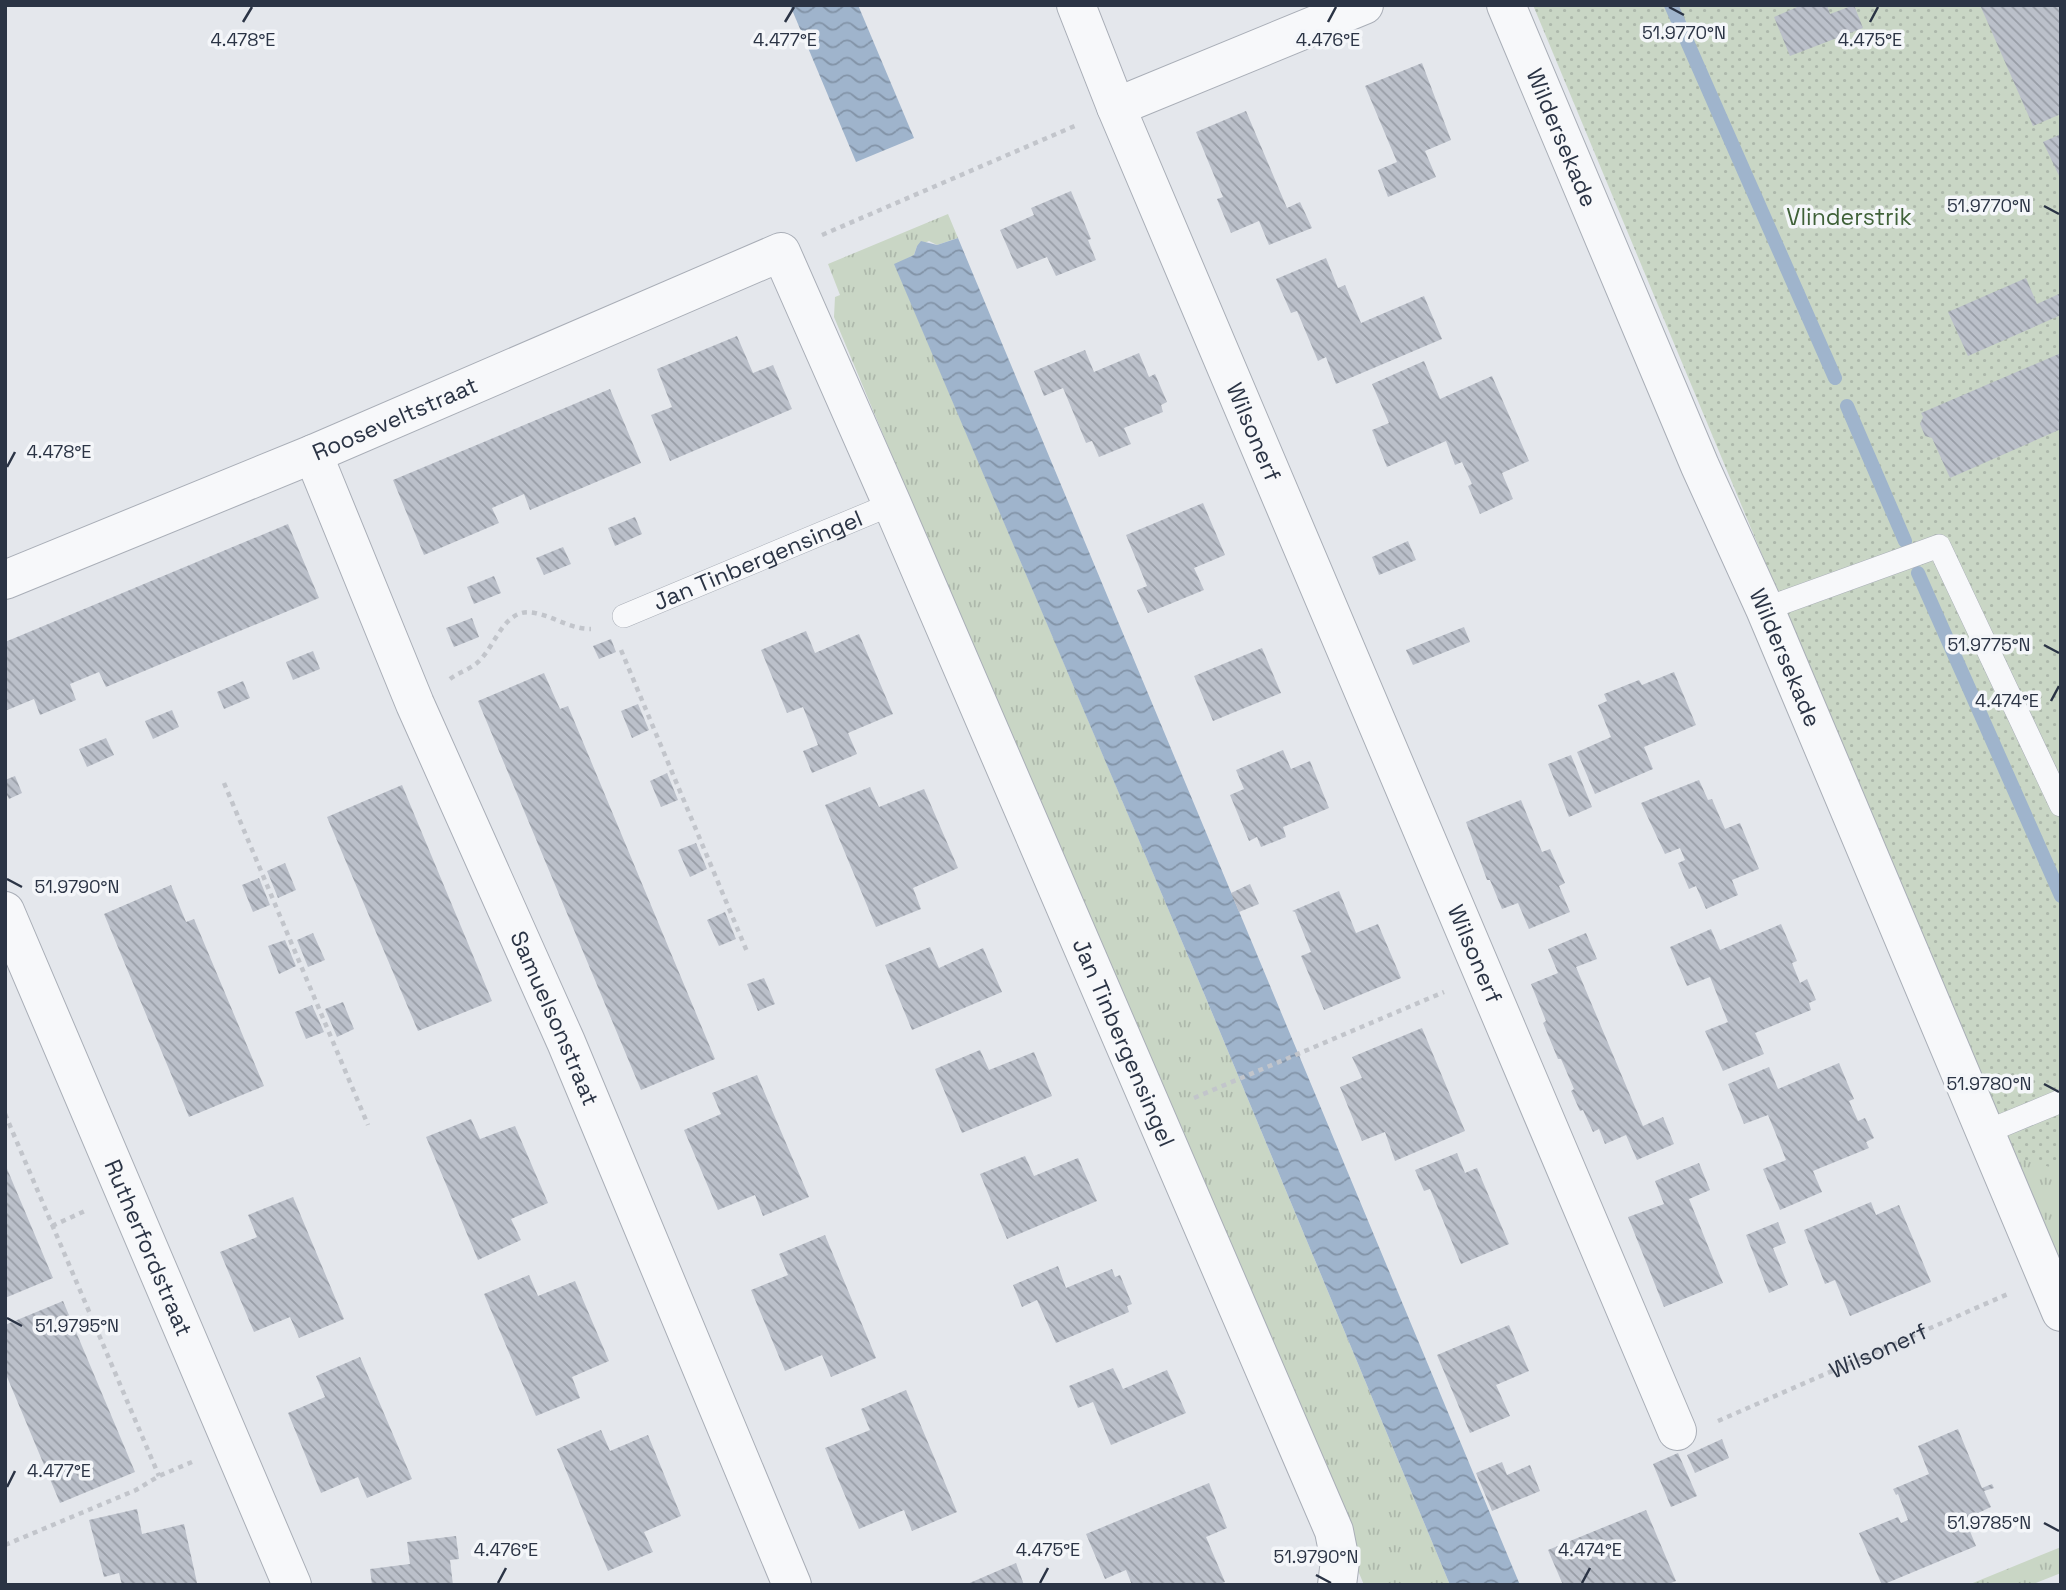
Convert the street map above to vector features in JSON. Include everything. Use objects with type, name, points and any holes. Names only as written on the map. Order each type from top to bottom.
[{"type":"street","name":"Wilsonerf","points":[[1076,5],[1116,107],[1677,1431]]},
{"type":"street","points":[[1116,107],[1364,5]]},
{"type":"street","name":"Wildersekade","points":[[1506,5],[1700,466],[1765,609],[2054,1295]]},
{"type":"street","name":"Rooseveltstraat","points":[[5,580],[313,454],[781,252]]},
{"type":"street","name":"Jan Tinbergensingel","points":[[781,252],[1334,1531],[1340,1561],[1337,1585]]},
{"type":"street","name":"Samuelsonstraat","points":[[313,454],[415,704],[566,1042],[792,1585]]},
{"type":"street","name":"Rutherfordstraat","points":[[5,911],[292,1585]]},
{"type":"lane","name":"Jan Tinbergensingel","points":[[618,623],[892,504]]},
{"type":"lane","points":[[1765,609],[1939,546],[2061,805]]},
{"type":"lane","points":[[1986,1132],[2061,1101]]},
{"type":"path","points":[[781,252],[1116,107]]},
{"type":"path","points":[[415,704],[479,661],[489,651],[504,624],[512,617],[531,611],[580,629],[618,623],[748,954]]},
{"type":"path","points":[[225,783],[368,1125]]},
{"type":"path","points":[[1198,1096],[1483,976]]},
{"type":"path","points":[[5,1114],[159,1476]]},
{"type":"path","name":"Wilsonerf","points":[[1677,1431],[1699,1429],[2054,1295]]},
{"type":"path","points":[[5,1545],[136,1490],[159,1476],[231,1446]]},
{"type":"green space","name":"Vlinderstrik","points":[[1533,5],[2061,5],[2061,1170],[2013,1157]]},
{"type":"green space","points":[[948,214],[958,238],[937,245],[929,241],[917,246],[914,255],[895,265],[1203,991],[1450,1585],[1364,1585],[834,317],[835,297],[840,295],[828,264]]},
{"type":"green space","points":[[2061,1116],[2061,1273],[2019,1166],[2018,1154]]},
{"type":"green space","points":[[2061,1547],[2061,1573],[2031,1585],[1968,1585]]},
{"type":"water","points":[[790,5],[858,5],[914,138],[856,162]]},
{"type":"water","points":[[958,238],[1520,1585],[1450,1585],[1203,991],[894,264],[914,255],[921,241],[937,245]]},
{"type":"building","points":[[1802,5],[1827,5],[1830,14],[1854,5],[1863,28],[1790,56],[1774,17]]},
{"type":"building","points":[[1980,5],[2061,5],[2061,114],[2033,126]]},
{"type":"building","points":[[1422,63],[1451,140],[1425,151],[1436,177],[1388,197],[1378,170],[1397,162],[1365,86]]},
{"type":"building","points":[[1246,111],[1287,208],[1300,202],[1312,228],[1269,245],[1259,221],[1231,233],[1217,199],[1223,197],[1196,132]]},
{"type":"building","points":[[2061,134],[2061,180],[2043,142]]},
{"type":"building","points":[[1071,191],[1091,239],[1088,240],[1096,260],[1056,276],[1047,257],[1017,269],[1000,230],[1034,215],[1031,208]]},
{"type":"building","points":[[1326,258],[1338,288],[1345,285],[1361,323],[1424,296],[1442,339],[1336,384],[1326,357],[1318,361],[1297,311],[1291,313],[1276,279]]},
{"type":"building","points":[[2026,278],[2037,304],[2061,293],[2061,315],[1968,356],[1948,312]]},
{"type":"building","points":[[737,336],[753,373],[773,365],[792,409],[670,461],[651,415],[672,407],[657,369]]},
{"type":"building","points":[[1085,350],[1094,372],[1139,353],[1149,377],[1155,374],[1167,402],[1161,405],[1163,412],[1124,428],[1131,444],[1099,457],[1092,441],[1086,443],[1063,388],[1044,396],[1034,371]]},
{"type":"building","points":[[2061,353],[2061,429],[1950,478],[1932,438],[1925,436],[1920,424],[1923,417],[1921,413]]},
{"type":"building","points":[[1424,361],[1440,399],[1492,376],[1529,461],[1502,473],[1513,499],[1480,514],[1468,486],[1472,484],[1462,462],[1455,465],[1446,441],[1387,467],[1372,430],[1389,423],[1372,384]]},
{"type":"building","points":[[610,389],[641,463],[530,510],[524,494],[492,508],[499,523],[424,555],[393,480]]},
{"type":"building","points":[[1203,503],[1225,555],[1194,568],[1204,590],[1148,613],[1137,590],[1147,586],[1126,535]]},
{"type":"building","points":[[635,517],[642,534],[615,546],[608,528]]},
{"type":"building","points":[[288,524],[319,598],[106,687],[99,672],[70,684],[76,700],[40,715],[34,699],[5,711],[5,642]]},
{"type":"building","points":[[1408,541],[1416,560],[1379,575],[1372,557]]},
{"type":"building","points":[[563,547],[571,564],[544,575],[536,558]]},
{"type":"building","points":[[494,576],[501,593],[474,604],[467,587]]},
{"type":"building","points":[[472,618],[479,637],[454,647],[446,628]]},
{"type":"building","points":[[1464,627],[1470,642],[1413,665],[1406,650]]},
{"type":"building","points":[[806,631],[815,653],[859,634],[893,714],[848,733],[857,754],[812,773],[803,751],[818,745],[803,707],[787,713],[761,650]]},
{"type":"building","points":[[611,639],[616,652],[599,659],[593,646]]},
{"type":"building","points":[[1262,648],[1281,693],[1213,721],[1194,676]]},
{"type":"building","points":[[313,651],[320,669],[293,680],[286,662]]},
{"type":"building","points":[[1674,672],[1696,725],[1644,747],[1653,769],[1595,794],[1577,752],[1611,737],[1598,705],[1607,701],[1604,694],[1639,680],[1642,685]]},
{"type":"building","points":[[544,673],[560,709],[568,706],[715,1059],[641,1090],[478,701]]},
{"type":"building","points":[[243,681],[250,698],[224,709],[217,692]]},
{"type":"building","points":[[638,704],[649,730],[632,738],[621,711]]},
{"type":"building","points":[[172,710],[179,727],[153,739],[145,721]]},
{"type":"building","points":[[106,738],[114,755],[87,767],[79,749]]},
{"type":"building","points":[[1283,750],[1291,769],[1310,761],[1329,808],[1283,827],[1286,837],[1261,847],[1257,837],[1249,841],[1230,795],[1244,789],[1236,770]]},
{"type":"building","points":[[1571,755],[1592,807],[1569,817],[1548,764]]},
{"type":"building","points":[[667,773],[678,800],[661,807],[650,781]]},
{"type":"building","points":[[15,776],[22,793],[9,799],[5,791],[5,780]]},
{"type":"building","points":[[1699,780],[1708,800],[1712,799],[1725,829],[1740,823],[1759,869],[1732,880],[1738,895],[1706,909],[1696,886],[1689,889],[1678,863],[1685,860],[1680,848],[1665,854],[1641,803]]},
{"type":"building","points":[[402,785],[492,1001],[418,1031],[327,817]]},
{"type":"building","points":[[870,787],[879,807],[924,789],[958,868],[913,888],[921,909],[876,927],[825,805]]},
{"type":"building","points":[[1521,800],[1542,852],[1550,849],[1565,883],[1559,886],[1570,912],[1529,929],[1518,903],[1502,909],[1490,880],[1487,880],[1466,822]]},
{"type":"building","points":[[696,843],[707,869],[690,877],[678,850]]},
{"type":"building","points":[[285,863],[296,890],[278,898],[267,871]]},
{"type":"building","points":[[259,878],[270,905],[253,912],[242,885]]},
{"type":"building","points":[[1250,884],[1259,904],[1239,912],[1231,893]]},
{"type":"building","points":[[171,885],[186,922],[194,919],[264,1086],[189,1117],[104,914]]},
{"type":"building","points":[[1339,891],[1356,933],[1378,924],[1401,978],[1324,1010],[1301,956],[1311,952],[1295,912],[1292,911]]},
{"type":"building","points":[[725,912],[736,939],[719,946],[707,920]]},
{"type":"building","points":[[1781,924],[1797,961],[1792,963],[1800,983],[1807,979],[1816,1000],[1809,1003],[1811,1010],[1755,1033],[1764,1054],[1723,1071],[1705,1031],[1728,1022],[1710,977],[1687,986],[1670,947],[1711,929],[1720,950]]},
{"type":"building","points":[[313,933],[325,960],[308,967],[297,940]]},
{"type":"building","points":[[1586,933],[1597,959],[1576,967],[1643,1126],[1663,1117],[1674,1144],[1637,1160],[1626,1135],[1605,1144],[1599,1129],[1593,1132],[1583,1110],[1580,1111],[1571,1091],[1574,1089],[1543,1023],[1546,1021],[1531,984],[1558,973],[1548,949]]},
{"type":"building","points":[[285,940],[296,966],[279,974],[268,946]]},
{"type":"building","points":[[930,947],[939,968],[983,948],[1002,992],[912,1030],[885,965]]},
{"type":"building","points":[[764,978],[775,1004],[758,1011],[747,984]]},
{"type":"building","points":[[343,1002],[354,1029],[337,1037],[325,1009]]},
{"type":"building","points":[[312,1005],[324,1032],[306,1039],[295,1012]]},
{"type":"building","points":[[1422,1028],[1465,1131],[1395,1161],[1385,1132],[1362,1141],[1340,1087],[1362,1078],[1352,1057]]},
{"type":"building","points":[[980,1050],[989,1070],[1034,1052],[1052,1096],[962,1133],[935,1069]]},
{"type":"building","points":[[1839,1063],[1854,1099],[1849,1101],[1858,1121],[1865,1118],[1874,1138],[1866,1142],[1869,1148],[1813,1171],[1822,1192],[1780,1210],[1763,1169],[1786,1160],[1768,1115],[1744,1124],[1728,1084],[1769,1067],[1778,1089]]},
{"type":"building","points":[[757,1075],[809,1197],[763,1216],[755,1195],[718,1210],[684,1130],[721,1114],[712,1093]]},
{"type":"building","points":[[471,1119],[480,1139],[515,1126],[548,1203],[511,1219],[521,1240],[478,1260],[426,1137]]},
{"type":"building","points":[[1457,1153],[1465,1173],[1477,1168],[1509,1244],[1461,1264],[1430,1189],[1424,1191],[1415,1170]]},
{"type":"building","points":[[1025,1156],[1034,1176],[1078,1158],[1097,1201],[1007,1239],[980,1174]]},
{"type":"building","points":[[1699,1163],[1710,1190],[1689,1199],[1723,1283],[1664,1307],[1628,1217],[1664,1204],[1655,1181]]},
{"type":"building","points":[[5,1164],[53,1278],[5,1298]]},
{"type":"building","points":[[293,1197],[344,1319],[299,1338],[290,1317],[254,1332],[220,1252],[257,1237],[248,1215]]},
{"type":"building","points":[[1871,1202],[1876,1215],[1899,1205],[1931,1282],[1850,1316],[1835,1280],[1825,1284],[1804,1230]]},
{"type":"building","points":[[1778,1222],[1786,1243],[1773,1248],[1788,1285],[1769,1293],[1746,1235]]},
{"type":"building","points":[[825,1235],[876,1358],[831,1377],[822,1355],[785,1371],[751,1290],[788,1275],[779,1254]]},
{"type":"building","points":[[1058,1266],[1066,1288],[1112,1269],[1115,1277],[1120,1275],[1132,1304],[1127,1306],[1129,1312],[1056,1343],[1037,1300],[1022,1307],[1013,1285]]},
{"type":"building","points":[[529,1275],[538,1296],[575,1281],[609,1361],[572,1377],[580,1398],[536,1416],[484,1294]]},
{"type":"building","points":[[63,1301],[135,1472],[60,1503],[5,1372],[5,1325]]},
{"type":"building","points":[[1509,1325],[1529,1371],[1496,1385],[1510,1416],[1470,1433],[1437,1355]]},
{"type":"building","points":[[360,1357],[412,1479],[367,1498],[358,1477],[321,1493],[288,1413],[325,1397],[316,1376]]},
{"type":"building","points":[[1113,1368],[1123,1389],[1167,1370],[1186,1413],[1111,1445],[1093,1402],[1078,1408],[1069,1386]]},
{"type":"building","points":[[906,1390],[957,1512],[912,1531],[904,1510],[859,1529],[825,1448],[870,1430],[861,1409]]},
{"type":"building","points":[[1958,1429],[1982,1488],[1992,1484],[1994,1488],[1984,1491],[1991,1507],[1965,1519],[1976,1546],[1882,1585],[1859,1533],[1898,1517],[1901,1523],[1908,1520],[1898,1494],[1896,1495],[1893,1489],[1929,1474],[1918,1446]]},
{"type":"building","points":[[601,1430],[610,1451],[648,1435],[681,1516],[644,1532],[653,1552],[608,1571],[557,1449]]},
{"type":"building","points":[[1722,1439],[1729,1458],[1695,1473],[1687,1455]]},
{"type":"building","points":[[1678,1453],[1697,1496],[1671,1507],[1653,1464]]},
{"type":"building","points":[[1502,1462],[1507,1475],[1530,1465],[1540,1491],[1492,1511],[1476,1473]]},
{"type":"building","points":[[1209,1483],[1227,1528],[1206,1537],[1225,1582],[1217,1585],[1132,1585],[1126,1570],[1105,1579],[1086,1534]]},
{"type":"building","points":[[137,1509],[142,1534],[184,1524],[197,1583],[122,1585],[119,1573],[104,1577],[89,1520]]},
{"type":"building","points":[[1646,1510],[1676,1581],[1666,1585],[1563,1585],[1548,1550]]},
{"type":"building","points":[[456,1536],[459,1559],[450,1560],[453,1585],[372,1585],[370,1569],[410,1564],[407,1542]]},
{"type":"building","points":[[1016,1563],[1024,1585],[965,1585]]},
{"type":"waterway","points":[[1671,5],[1835,378]]},
{"type":"waterway","points":[[1847,406],[1905,541]]},
{"type":"waterway","points":[[1918,573],[2061,896]]}]
